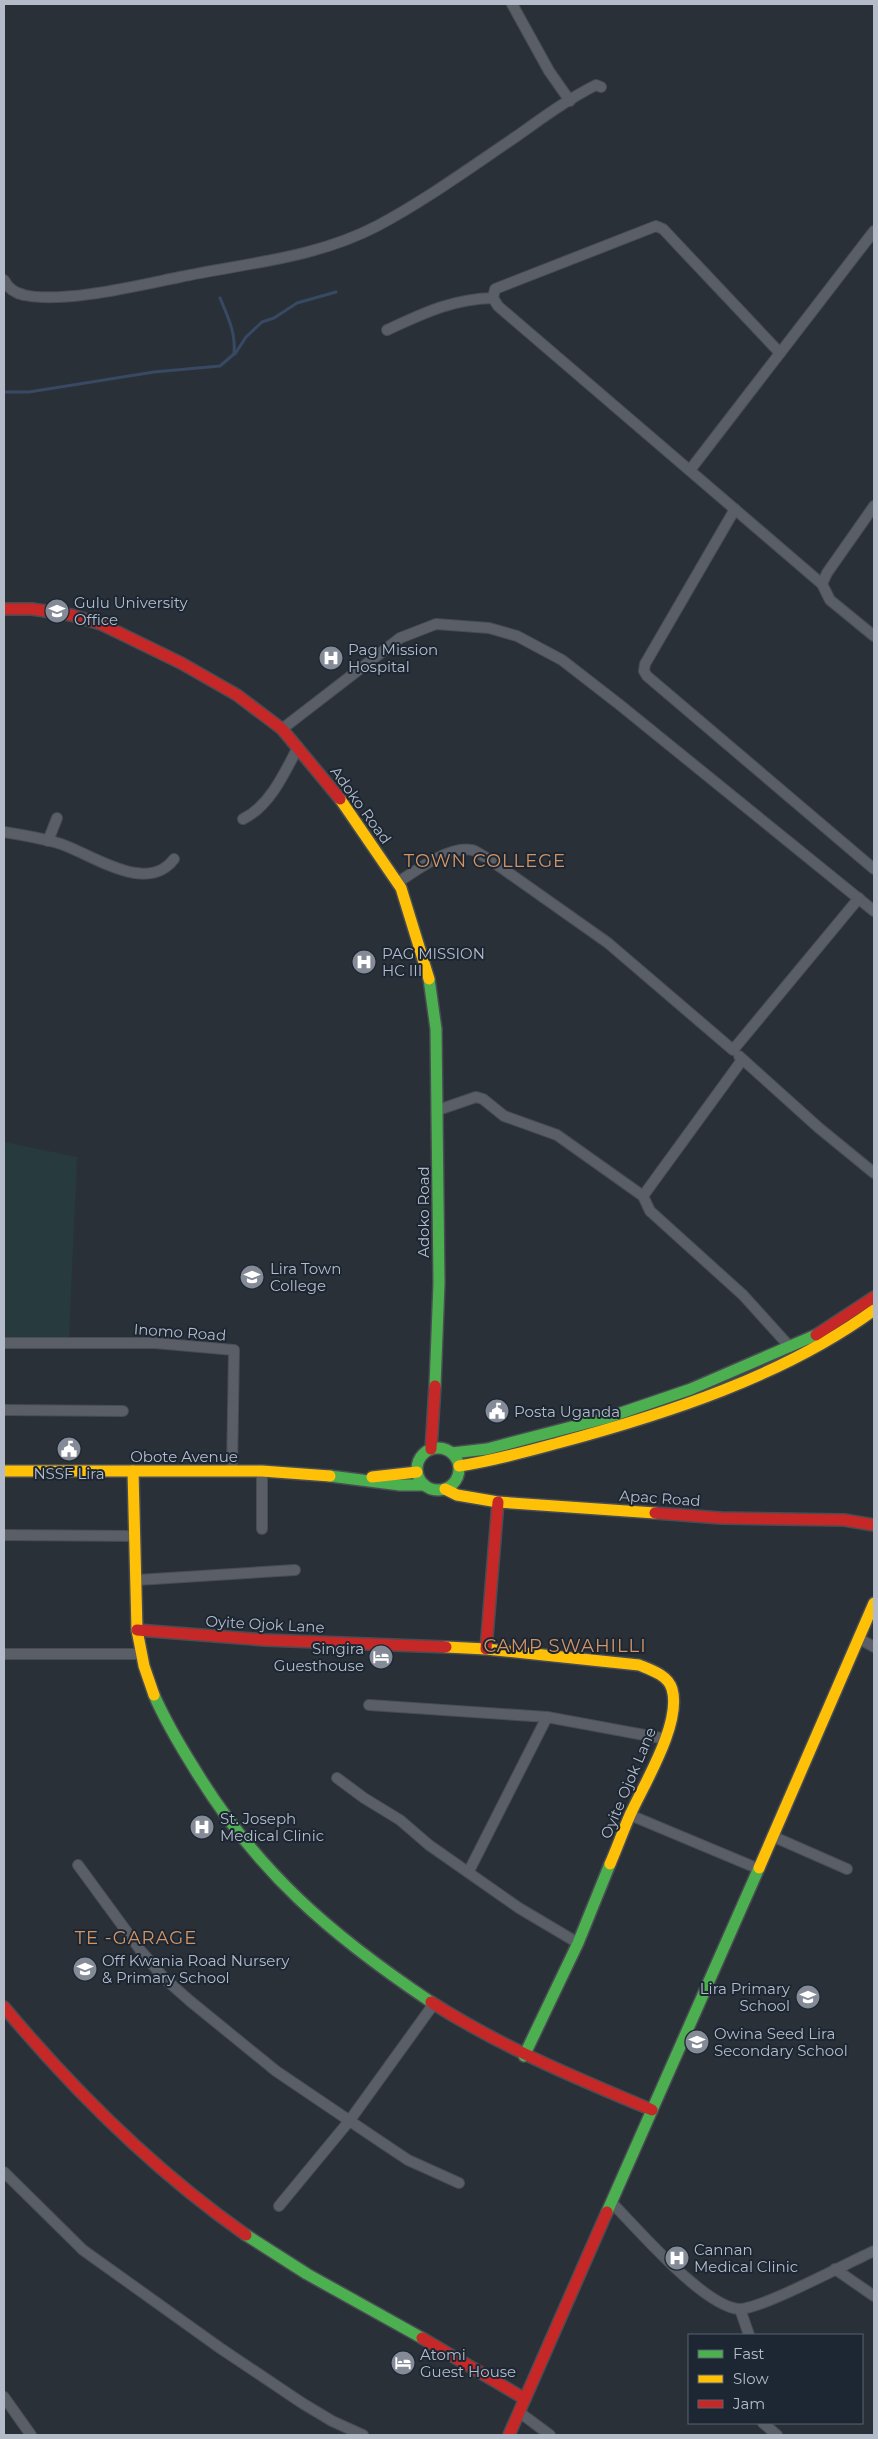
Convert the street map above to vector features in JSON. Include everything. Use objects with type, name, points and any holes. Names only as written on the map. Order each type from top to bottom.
[{"type":"street","points":[[512,4],[549,71],[570,100]]},
{"type":"street","points":[[4,280],[17,294],[36,297],[54,296],[143,285],[320,250],[376,226],[428,196],[570,100],[596,85],[602,86]]},
{"type":"street","points":[[493,298],[496,289],[656,226],[663,229],[780,353]]},
{"type":"street","points":[[690,470],[874,231]]},
{"type":"street","points":[[387,330],[440,306],[468,298],[493,298]]},
{"type":"street","points":[[493,298],[498,306],[822,584],[830,600],[874,636]]},
{"type":"street","points":[[822,584],[827,573],[874,506]]},
{"type":"street","points":[[735,509],[645,664],[644,671],[647,676],[874,868]]},
{"type":"street","name":"Adoko Road","points":[[4,609],[32,609],[71,615],[101,624],[181,663],[230,691],[282,729],[298,746],[334,790],[397,882],[411,917],[429,981],[436,1029],[439,1283],[432,1449]]},
{"type":"street","points":[[282,729],[400,638],[436,624],[489,628],[517,636],[562,660],[605,693],[874,911]]},
{"type":"street","points":[[243,819],[260,808],[287,768],[298,746]]},
{"type":"street","points":[[48,841],[57,818]]},
{"type":"street","points":[[4,832],[48,841],[128,872],[156,874],[164,870],[174,859]]},
{"type":"street","points":[[397,882],[430,862],[455,852],[471,850],[490,859],[608,943],[733,1050],[818,1128],[874,1173]]},
{"type":"street","points":[[733,1050],[858,898]]},
{"type":"street","points":[[643,1196],[742,1060]]},
{"type":"street","points":[[438,1110],[476,1097],[483,1099],[504,1116],[557,1134],[643,1196],[650,1211],[743,1295],[790,1347]]},
{"type":"street","points":[[452,1453],[459,1466],[456,1480],[445,1489],[430,1488],[424,1484],[417,1472],[420,1458],[432,1449],[439,1448],[452,1453],[487,1450],[606,1418],[691,1389],[790,1347],[829,1328],[874,1297]]},
{"type":"street","points":[[459,1466],[490,1461],[609,1430],[696,1400],[795,1358],[856,1325],[874,1310]]},
{"type":"street","name":"Inomo Road","points":[[4,1343],[155,1343],[234,1350],[232,1470]]},
{"type":"street","points":[[4,1410],[123,1410]]},
{"type":"street","name":"Obote Avenue","points":[[4,1471],[232,1470],[363,1479],[400,1485],[424,1484]]},
{"type":"street","points":[[133,1471],[137,1630],[140,1654],[158,1703],[185,1753],[225,1815],[265,1866],[313,1914],[433,2005],[524,2056],[652,2110]]},
{"type":"street","points":[[262,1471],[262,1528]]},
{"type":"street","name":"Obote Avenue","points":[[363,1479],[417,1472]]},
{"type":"street","name":"Apac Road","points":[[445,1489],[457,1495],[498,1502],[721,1518],[844,1520],[874,1525]]},
{"type":"street","points":[[486,1649],[498,1502]]},
{"type":"street","points":[[4,1535],[135,1536]]},
{"type":"street","points":[[137,1580],[295,1570]]},
{"type":"street","points":[[509,2435],[759,1869],[874,1603]]},
{"type":"street","name":"Oyite Ojok Lane","points":[[137,1630],[265,1640],[486,1649],[640,1666],[660,1674],[672,1688],[673,1710],[666,1739],[630,1815],[578,1943],[524,2056]]},
{"type":"street","points":[[858,1638],[874,1647]]},
{"type":"street","points":[[4,1654],[140,1654]]},
{"type":"street","points":[[370,1705],[548,1717],[666,1739]]},
{"type":"street","points":[[468,1871],[548,1717]]},
{"type":"street","points":[[337,1778],[364,1798],[400,1820],[430,1845],[519,1908],[578,1943]]},
{"type":"street","points":[[630,1815],[759,1869]]},
{"type":"street","points":[[772,1836],[846,1869]]},
{"type":"street","points":[[78,1865],[129,1936],[164,1978],[276,2071],[408,2160],[458,2182]]},
{"type":"street","points":[[279,2206],[350,2120],[433,2005]]},
{"type":"street","points":[[4,2007],[66,2079],[106,2120],[229,2222],[311,2276],[412,2332],[524,2398]]},
{"type":"street","points":[[4,2172],[91,2255],[213,2343],[286,2392],[332,2421],[363,2435]]},
{"type":"street","points":[[612,2203],[700,2289],[718,2302],[740,2309],[768,2301],[874,2251]]},
{"type":"street","points":[[834,2269],[874,2296]]},
{"type":"street","points":[[740,2309],[749,2334]]},
{"type":"street","points":[[4,2397],[31,2435]]},
{"type":"street","points":[[519,2412],[550,2435]]},
{"type":"street","points":[[764,2424],[777,2435]]},
{"type":"green space","points":[[4,1142],[77,1157],[69,1339],[4,1338]]},
{"type":"waterway","points":[[235,354],[246,337],[262,322],[274,318],[297,303],[336,292]]},
{"type":"waterway","points":[[4,392],[29,392],[154,372],[220,366],[234,354],[234,339],[231,325],[220,298]]},
{"type":"traffic: fast","points":[[429,979],[436,1029],[439,1283],[435,1386]]},
{"type":"traffic: fast","points":[[452,1453],[487,1449],[606,1418],[691,1389],[816,1335]]},
{"type":"traffic: fast","points":[[438,1448],[453,1454],[459,1469],[453,1484],[438,1490],[423,1484],[417,1469],[423,1454],[438,1448]]},
{"type":"traffic: fast","points":[[330,1476],[400,1485],[424,1485]]},
{"type":"traffic: fast","points":[[154,1695],[178,1741],[218,1805],[270,1870],[329,1926],[361,1952],[431,2002]]},
{"type":"traffic: fast","points":[[524,2056],[578,1943],[610,1864]]},
{"type":"traffic: fast","points":[[607,2212],[759,1868]]},
{"type":"traffic: fast","points":[[246,2235],[307,2274],[422,2338]]},
{"type":"traffic: slow","points":[[340,799],[401,888],[429,979]]},
{"type":"traffic: slow","points":[[459,1466],[509,1456],[599,1432],[682,1406],[802,1355],[874,1310]]},
{"type":"traffic: slow","points":[[4,1471],[262,1471],[330,1476]]},
{"type":"traffic: slow","points":[[133,1471],[137,1630],[144,1666],[154,1695]]},
{"type":"traffic: slow","points":[[372,1477],[417,1472]]},
{"type":"traffic: slow","points":[[445,1489],[457,1495],[498,1502],[655,1513]]},
{"type":"traffic: slow","points":[[759,1868],[874,1603]]},
{"type":"traffic: slow","points":[[446,1647],[486,1649],[639,1665],[667,1680],[672,1689],[674,1703],[667,1736],[630,1815],[610,1864]]},
{"type":"traffic: jam","points":[[4,609],[32,609],[71,615],[101,624],[181,663],[237,695],[282,729],[340,799]]},
{"type":"traffic: jam","points":[[816,1335],[874,1297]]},
{"type":"traffic: jam","points":[[431,1449],[435,1386]]},
{"type":"traffic: jam","points":[[486,1649],[498,1502]]},
{"type":"traffic: jam","points":[[655,1513],[721,1518],[844,1520],[874,1525]]},
{"type":"traffic: jam","points":[[137,1630],[265,1640],[446,1647]]},
{"type":"traffic: jam","points":[[431,2002],[512,2048],[567,2074],[652,2110]]},
{"type":"traffic: jam","points":[[4,2007],[59,2069],[118,2129],[180,2184],[246,2235]]},
{"type":"traffic: jam","points":[[509,2435],[607,2212]]},
{"type":"traffic: jam","points":[[422,2338],[525,2399]]},
{"type":"place","name":"Gulu University Office","points":[[57,611]]},
{"type":"place","name":"Pag Mission Hospital","points":[[331,658]]},
{"type":"place","name":"PAG MISSION HC III","points":[[364,962]]},
{"type":"place","name":"Lira Town College","points":[[252,1277]]},
{"type":"place","name":"Posta Uganda","points":[[497,1411]]},
{"type":"place","name":"NSSF Lira","points":[[69,1449]]},
{"type":"place","name":"Singira Guesthouse","points":[[381,1657]]},
{"type":"place","name":"St. Joseph Medical Clinic","points":[[202,1827]]},
{"type":"place","name":"Off Kwania Road Nursery & Primary School","points":[[85,1969]]},
{"type":"place","name":"Lira Primary School","points":[[808,1997]]},
{"type":"place","name":"Owina Seed Lira Secondary School","points":[[697,2042]]},
{"type":"place","name":"Cannan Medical Clinic","points":[[677,2258]]},
{"type":"place","name":"Atomi Guest House","points":[[403,2363]]},
{"type":"district","name":"TOWN COLLEGE","points":[[485,861]]},
{"type":"district","name":"CAMP SWAHILLI","points":[[565,1646]]},
{"type":"district","name":"TE -GARAGE","points":[[136,1938]]}]
